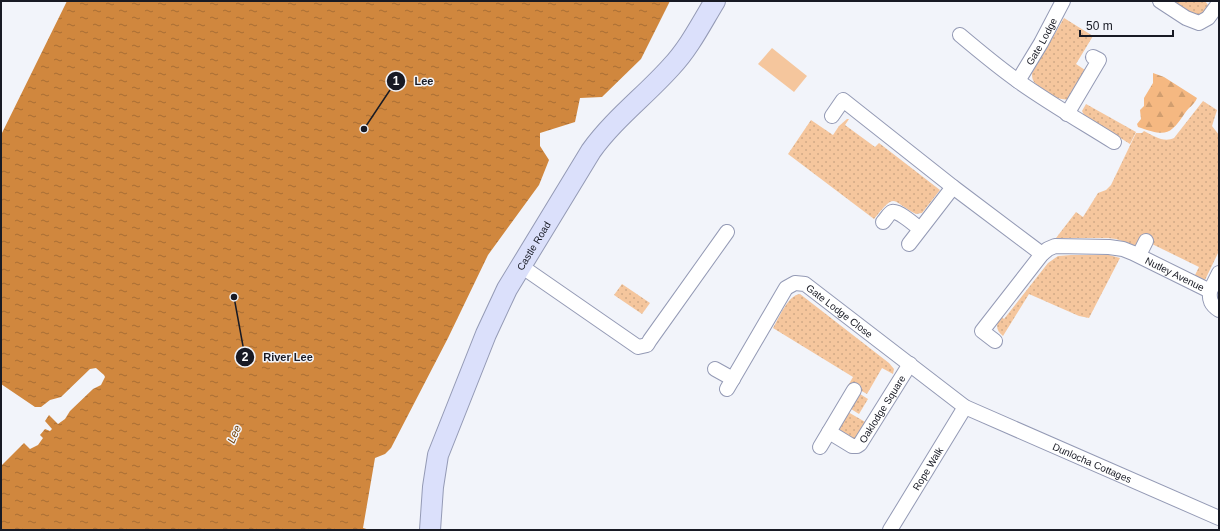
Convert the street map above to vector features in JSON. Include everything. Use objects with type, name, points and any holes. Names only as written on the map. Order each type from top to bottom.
[{"type":"main road","name":"Castle Road","points":[[430,530],[433,487],[438,455],[495,312],[521,266],[596,144],[607,130],[671,67],[681,55],[691,42],[715,1]]},
{"type":"street","name":"Gate Lodge","points":[[1018,81],[1041,43],[1063,1]]},
{"type":"street","points":[[1160,1],[1186,18],[1199,23],[1208,18],[1219,3]]},
{"type":"street","points":[[960,35],[988,59],[1018,81],[1067,114],[1114,142]]},
{"type":"street","points":[[1067,114],[1099,60],[1093,57]]},
{"type":"street","points":[[832,116],[843,100],[953,187],[1042,254],[982,331],[995,341]]},
{"type":"street","points":[[909,244],[953,187]]},
{"type":"street","points":[[884,222],[891,212],[895,211],[920,229]]},
{"type":"street","points":[[521,266],[638,347],[647,345],[727,232]]},
{"type":"street","points":[[1139,255],[1146,241]]},
{"type":"street","name":"Nutley Avenue","points":[[1042,254],[1055,246],[1118,248],[1129,251],[1210,291],[1212,304],[1219,310]]},
{"type":"street","points":[[1210,291],[1219,273]]},
{"type":"street","name":"Gate Lodge Close","points":[[714,369],[730,384],[786,288],[800,283],[809,286],[965,407]]},
{"type":"street","name":"Oaklodge Square","points":[[829,432],[852,446],[857,446],[860,444],[910,364]]},
{"type":"street","points":[[820,447],[854,390]]},
{"type":"street","name":"Dunlocha Cottages","points":[[965,407],[1219,518]]},
{"type":"street","name":"Rope Walk","points":[[890,530],[965,407]]},
{"type":"shaded area","points":[[1172,1],[1205,1],[1208,5],[1205,12],[1200,16],[1196,16]]},
{"type":"shaded area","points":[[1064,18],[1093,36],[1076,64],[1085,70],[1069,99],[1061,99],[1050,95],[1032,79],[1032,73]]},
{"type":"shaded area","points":[[772,48],[807,76],[794,92],[758,64]]},
{"type":"shaded area","points":[[1203,101],[1217,110],[1212,126],[1219,135],[1219,251],[1205,280],[1203,281],[1194,277],[1199,267],[1152,244],[1154,240],[1144,236],[1136,247],[1128,246],[1128,243],[1116,239],[1108,238],[1056,238],[1076,212],[1083,217],[1098,193],[1106,190],[1111,185],[1136,133],[1142,133],[1144,131],[1155,137],[1166,140],[1174,138]]},
{"type":"shaded area","points":[[1086,104],[1136,132],[1130,144],[1084,115],[1082,111]]},
{"type":"shaded area","points":[[849,119],[845,125],[875,147],[879,143],[940,190],[922,213],[916,214],[894,201],[887,205],[874,219],[788,154],[811,120],[833,135],[839,126]]},
{"type":"shaded area","points":[[1109,255],[1120,258],[1089,318],[1079,316],[1029,294],[1003,336],[997,327],[1001,316],[1004,319],[1048,263],[1058,256]]},
{"type":"shaded area","points":[[622,284],[650,303],[642,314],[614,295]]},
{"type":"shaded area","points":[[800,294],[889,363],[894,369],[893,374],[882,368],[867,394],[849,384],[853,377],[773,328],[788,303],[796,295]]},
{"type":"shaded area","points":[[860,394],[868,399],[859,414],[851,409]]},
{"type":"shaded area","points":[[848,412],[867,423],[857,438],[851,439],[837,431]]},
{"type":"green space","points":[[1153,73],[1164,77],[1197,98],[1175,127],[1161,133],[1138,127],[1137,124],[1141,119],[1140,110],[1144,106],[1144,98],[1153,83]]},
{"type":"water","points":[[67,1],[670,1],[641,59],[602,97],[580,98],[575,122],[540,133],[540,146],[549,160],[539,185],[488,255],[448,338],[391,448],[385,454],[375,458],[363,528],[370,530],[1,530],[1,466],[24,443],[30,449],[38,445],[43,438],[40,435],[45,429],[50,431],[52,429],[45,421],[49,415],[58,424],[65,419],[70,411],[93,389],[101,385],[105,377],[96,368],[90,369],[61,397],[50,400],[41,407],[35,407],[1,384],[1,135]]},
{"type":"place","name":"Lee","points":[[364,129]]},
{"type":"place","name":"River Lee","points":[[234,297]]}]
